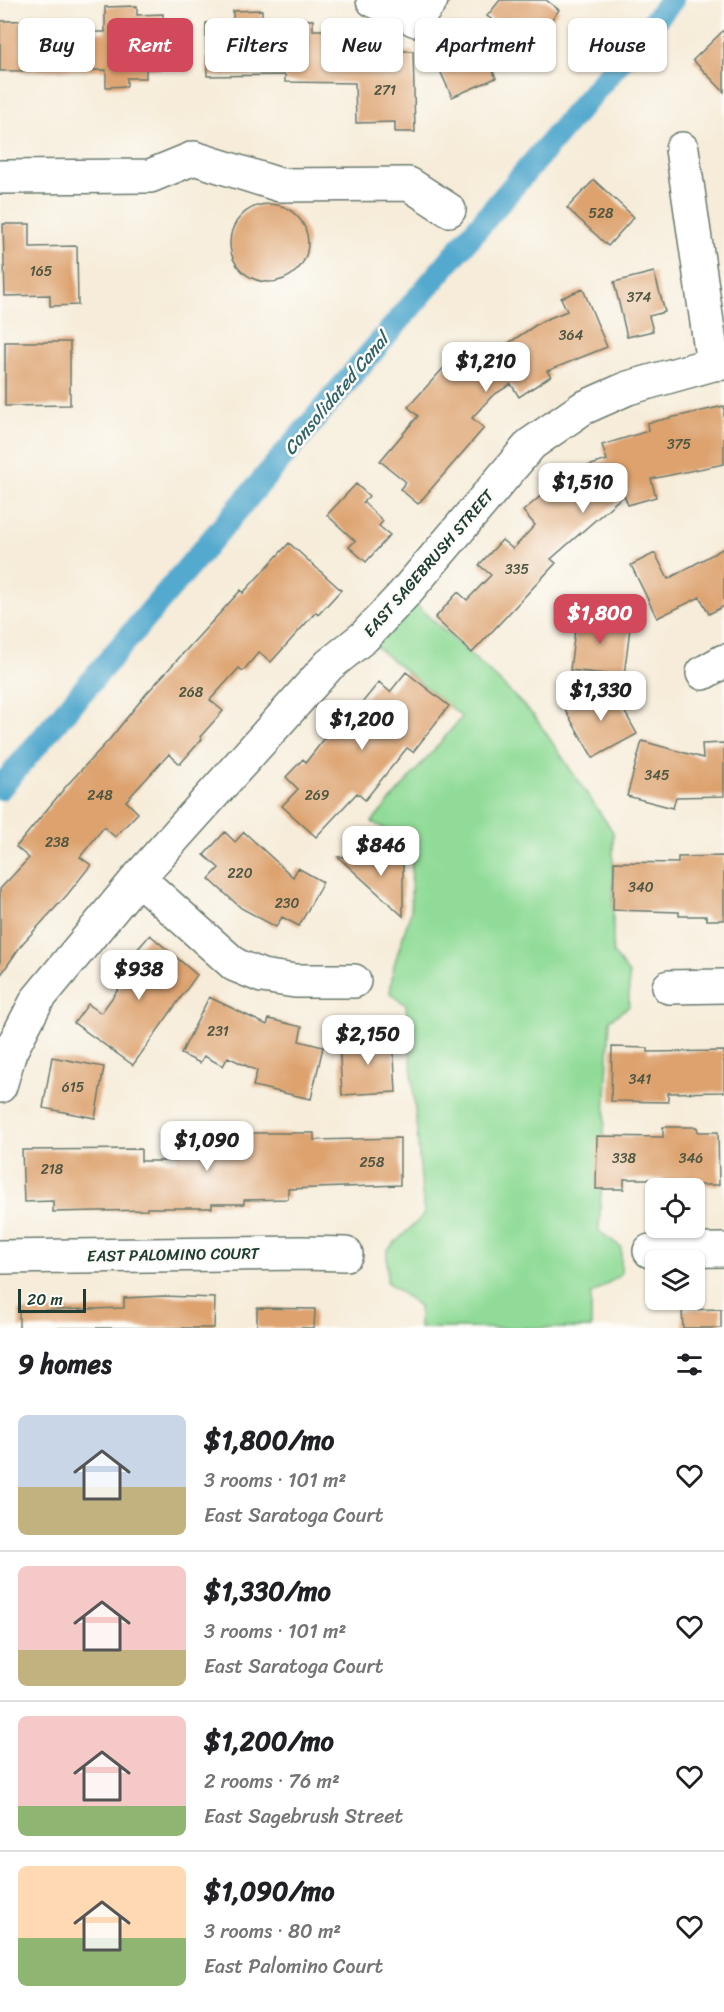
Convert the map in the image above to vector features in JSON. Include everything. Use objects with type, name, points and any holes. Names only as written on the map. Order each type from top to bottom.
[{"type":"street","points":[[373,0],[423,10]]},
{"type":"street","points":[[682,148],[718,364]]},
{"type":"street","points":[[0,177],[150,176],[194,158],[280,185],[409,184],[449,210]]},
{"type":"street","name":"EAST SAGEBRUSH STREET","points":[[0,1086],[10,1052],[37,1000],[138,878],[329,665],[364,637],[404,594],[531,444],[583,408],[628,388],[718,364]]},
{"type":"street","points":[[138,878],[235,965],[262,976],[295,981],[354,981]]},
{"type":"street","points":[[669,987],[724,986]]},
{"type":"street","points":[[705,1250],[724,1250]]},
{"type":"street","name":"EAST PALOMINO COURT","points":[[0,1257],[302,1252],[346,1254]]},
{"type":"green space","points":[[404,594],[535,717],[613,832],[613,953],[629,974],[629,1006],[610,1020],[599,1231],[621,1247],[621,1274],[591,1295],[591,1328],[419,1328],[419,1306],[387,1282],[387,1250],[424,1215],[406,1005],[390,993],[394,965],[411,911],[412,843],[372,822],[462,717],[364,637]]},
{"type":"building","points":[[500,0],[546,0],[559,10],[553,18],[490,18],[487,16]]},
{"type":"building","points":[[137,6],[137,15],[163,14],[163,18],[107,18],[107,72],[146,72],[146,78],[127,78],[127,86],[106,87],[106,70],[95,70],[95,32],[105,32],[105,7]]},
{"type":"building","points":[[262,10],[262,18],[233,18],[233,11]]},
{"type":"building","points":[[309,20],[313,20],[313,30],[321,30],[321,72],[403,72],[403,51],[413,51],[415,132],[395,132],[395,122],[356,123],[355,83],[285,82],[285,75],[207,76],[207,72],[309,72]]},
{"type":"building","points":[[0,21],[18,21],[18,71],[0,71]]},
{"type":"building","points":[[724,30],[724,92],[693,60]]},
{"type":"building","points":[[441,72],[493,72],[496,78],[452,97]]},
{"type":"building","points":[[594,180],[634,217],[608,246],[567,208]]},
{"type":"building","points":[[269,204],[284,207],[297,215],[305,228],[308,243],[305,258],[297,271],[284,279],[269,282],[254,279],[241,271],[233,258],[230,243],[233,228],[241,215],[254,207]]},
{"type":"building","points":[[3,224],[30,224],[30,247],[77,246],[78,305],[50,306],[50,295],[5,296]]},
{"type":"building","points":[[654,272],[665,312],[649,316],[653,331],[627,337],[614,282]]},
{"type":"building","points":[[583,289],[607,347],[547,371],[551,376],[519,397],[511,384],[492,396],[472,418],[484,428],[418,504],[400,489],[406,482],[380,461],[418,416],[408,407],[448,363],[460,375],[542,321],[567,311],[561,298]]},
{"type":"building","points":[[5,342],[70,342],[70,405],[5,406]]},
{"type":"building","points":[[724,406],[724,464],[651,479],[656,497],[628,505],[624,495],[551,559],[556,563],[472,653],[435,618],[458,592],[467,600],[491,575],[479,565],[502,540],[513,549],[535,525],[523,511],[569,472],[607,460],[602,445],[648,431],[647,423]]},
{"type":"building","points":[[356,484],[369,496],[363,502],[383,521],[379,526],[390,535],[366,562],[349,547],[355,541],[327,515]]},
{"type":"building","points":[[289,543],[341,590],[318,615],[316,612],[271,662],[259,652],[243,671],[239,668],[210,700],[223,711],[200,737],[202,739],[180,764],[169,754],[126,801],[138,813],[115,837],[104,827],[80,857],[91,865],[22,944],[0,976],[0,889],[29,858],[16,847],[146,694],[241,590],[243,593]]},
{"type":"building","points":[[724,548],[724,606],[709,614],[700,597],[657,618],[631,565],[655,553],[668,579]]},
{"type":"building","points":[[577,613],[631,620],[624,676],[570,670]]},
{"type":"building","points":[[406,672],[449,706],[413,752],[407,748],[365,800],[357,793],[316,837],[282,806],[298,789],[286,777],[303,759],[306,762],[348,709],[353,714],[379,682],[390,692]]},
{"type":"building","points":[[610,685],[637,734],[593,758],[565,710]]},
{"type":"building","points":[[642,741],[703,758],[702,744],[724,743],[724,796],[676,797],[673,808],[627,796]]},
{"type":"building","points":[[225,832],[235,842],[244,832],[293,877],[298,868],[323,882],[299,926],[282,917],[276,927],[241,908],[209,879],[219,868],[204,855]]},
{"type":"building","points":[[724,856],[724,920],[707,920],[706,916],[679,916],[679,912],[613,910],[614,862],[678,863],[678,857]]},
{"type":"building","points":[[338,857],[403,857],[403,916]]},
{"type":"building","points":[[150,935],[197,975],[133,1065],[74,1023],[88,1004],[101,1013],[123,983],[114,976]]},
{"type":"building","points":[[209,997],[267,1025],[269,1019],[302,1027],[299,1041],[323,1047],[311,1099],[253,1086],[257,1071],[228,1057],[223,1066],[204,1056],[200,1063],[181,1054]]},
{"type":"building","points":[[393,1038],[396,1092],[342,1095],[339,1041]]},
{"type":"building","points":[[612,1047],[648,1048],[648,1052],[724,1051],[724,1092],[668,1093],[668,1102],[611,1101]]},
{"type":"building","points":[[52,1057],[104,1067],[95,1118],[43,1108]]},
{"type":"building","points":[[663,1127],[697,1127],[698,1132],[718,1132],[719,1185],[705,1185],[705,1178],[645,1178],[624,1179],[624,1189],[596,1189],[597,1136],[663,1137]]},
{"type":"building","points":[[252,1133],[314,1133],[314,1140],[400,1138],[400,1185],[288,1189],[288,1199],[244,1200],[244,1204],[212,1204],[212,1208],[53,1212],[53,1201],[24,1202],[22,1150],[141,1149],[141,1161],[177,1161],[177,1147],[197,1147],[198,1136],[252,1136]]},
{"type":"building","points":[[163,1296],[215,1298],[214,1328],[19,1328],[19,1311],[124,1308],[124,1298]]},
{"type":"building","points":[[257,1308],[315,1309],[314,1328],[257,1328]]},
{"type":"building","points":[[721,1309],[721,1328],[683,1328],[682,1310]]},
{"type":"waterway","name":"Consolidated Canal","points":[[0,788],[672,0]]}]
